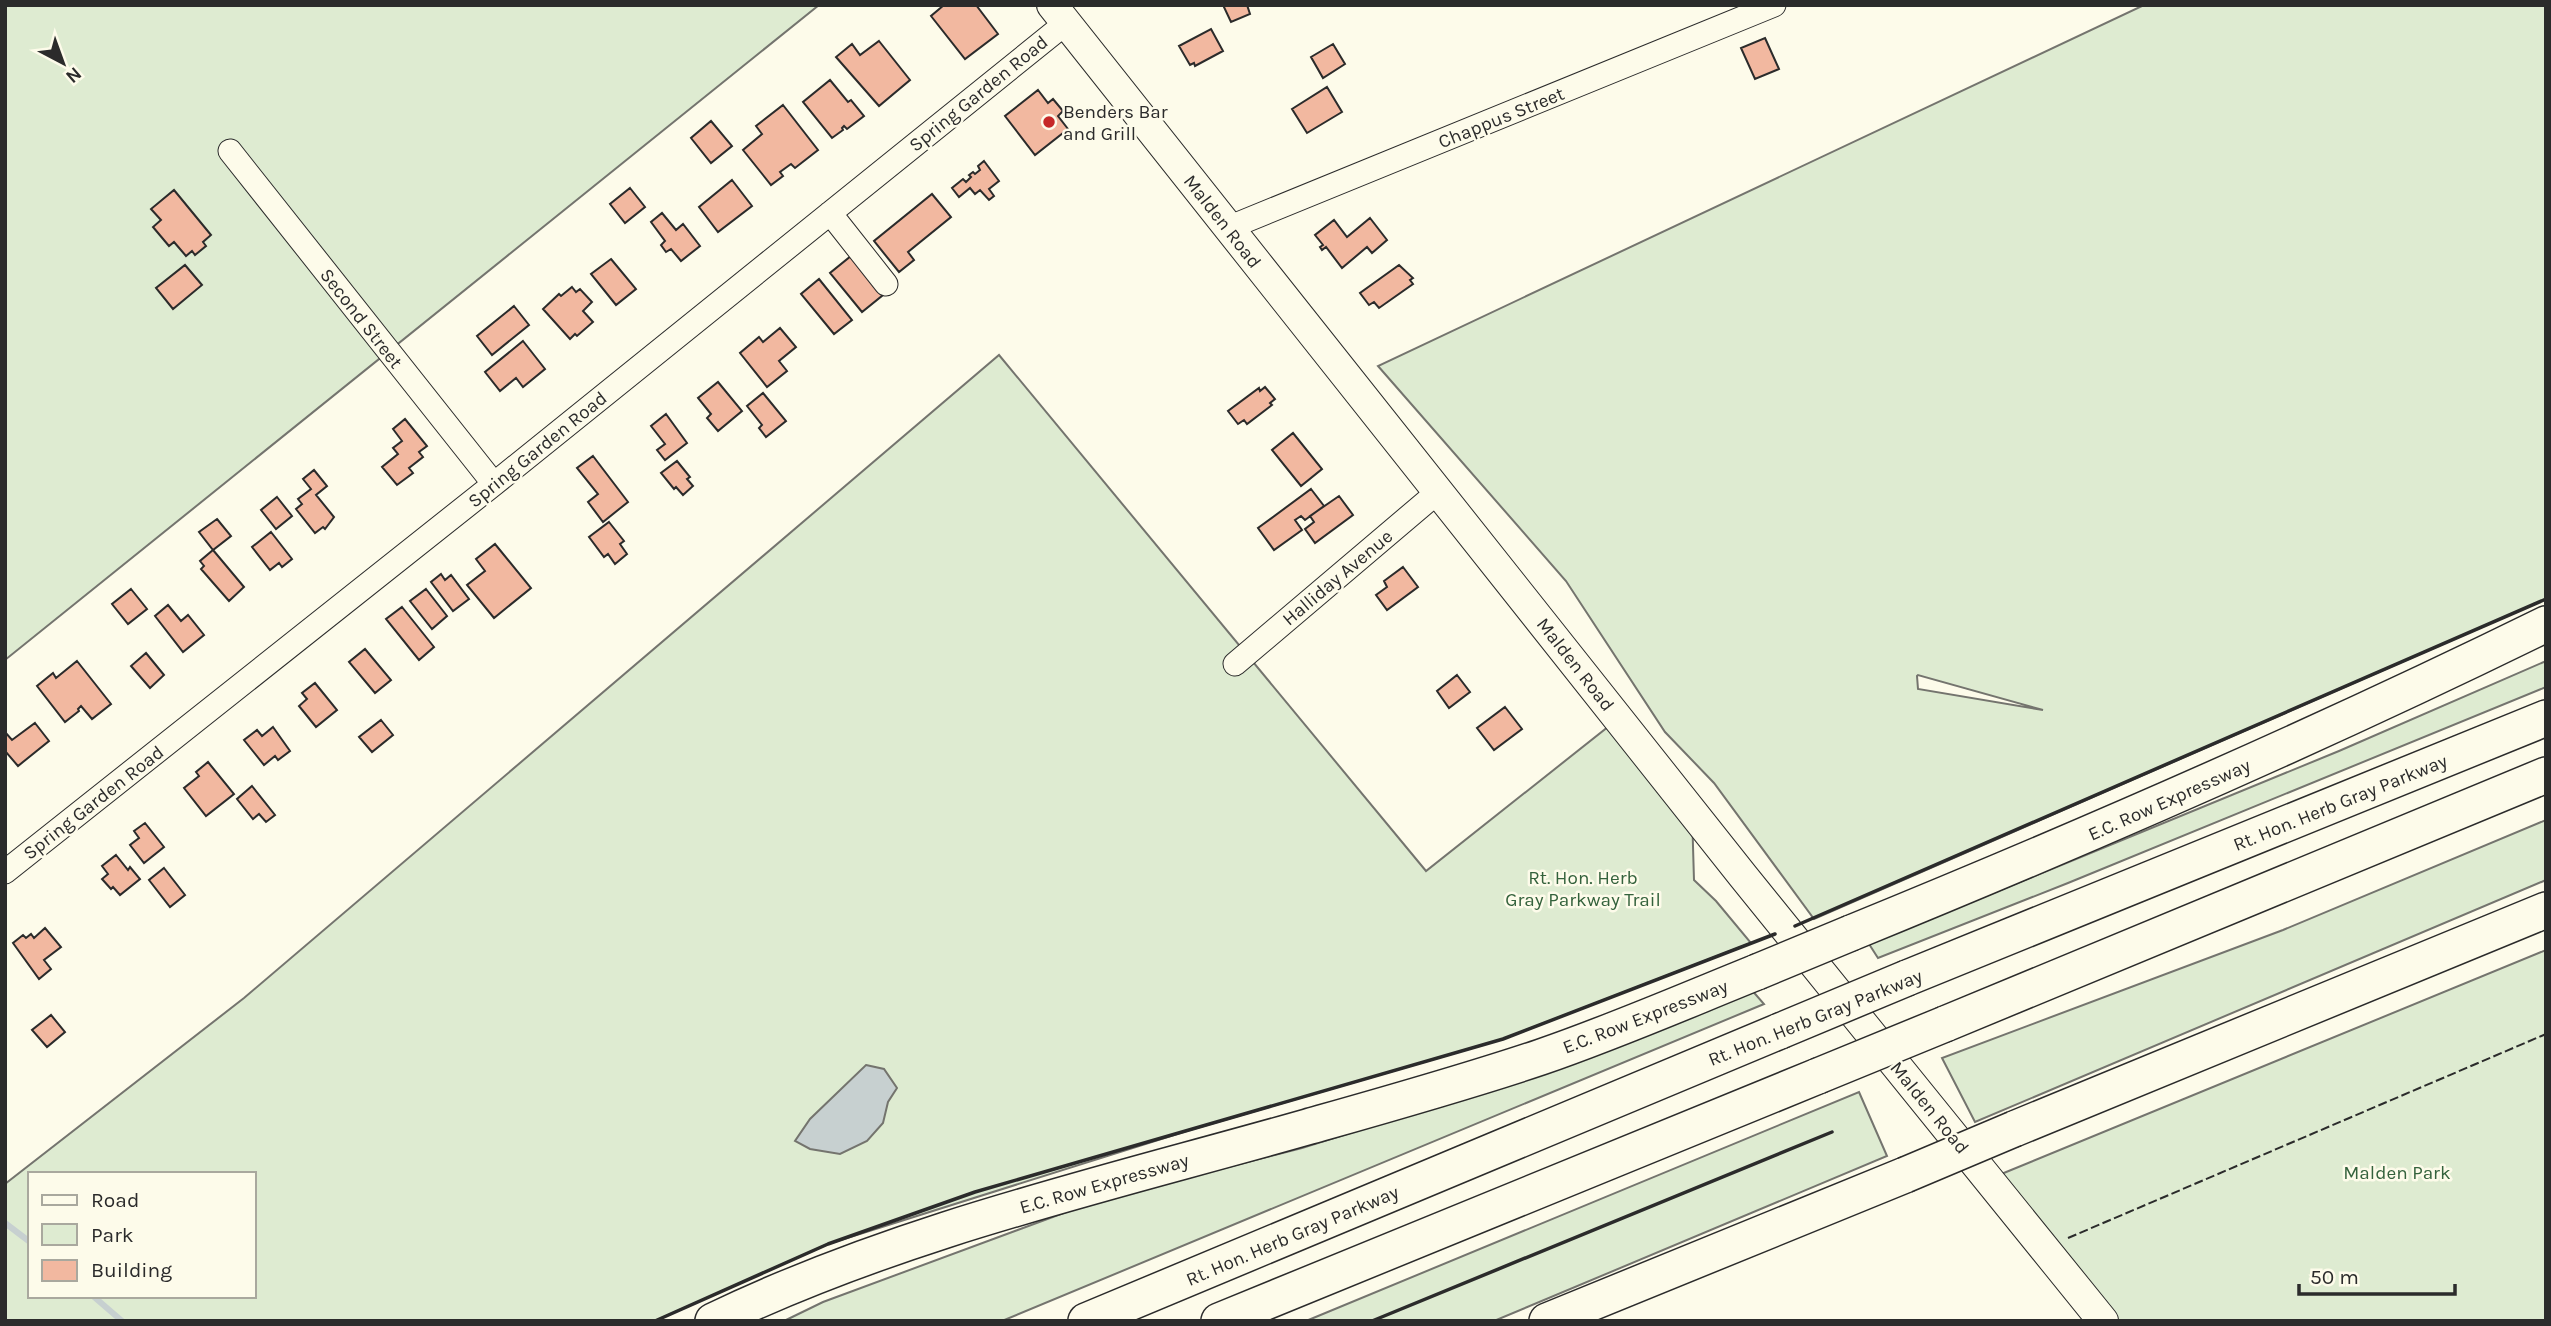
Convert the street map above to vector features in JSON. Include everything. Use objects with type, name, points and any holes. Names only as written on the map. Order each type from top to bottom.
[{"type":"highway","name":"E.C. Row Expressway","points":[[713,1321],[792,1285],[884,1249],[1037,1202],[1476,1078],[1630,1024],[2039,856],[2250,764],[2546,624]]},
{"type":"highway","points":[[2479,657],[2546,636]]},
{"type":"highway","name":"Rt. Hon. Herb Gray Parkway","points":[[1086,1321],[1908,978],[2546,718]]},
{"type":"highway","points":[[1219,1321],[2546,775]]},
{"type":"highway","points":[[1547,1321],[2546,910]]},
{"type":"main road","name":"Malden Road","points":[[1059,14],[1743,876],[2104,1321]]},
{"type":"street","name":"Chappus Street","points":[[1228,228],[1774,5]]},
{"type":"street","name":"Spring Garden Road","points":[[5,872],[830,213],[1059,14]]},
{"type":"street","name":"Second Street","points":[[230,152],[494,484]]},
{"type":"street","points":[[830,213],[886,284]]},
{"type":"street","name":"Halliday Avenue","points":[[1235,664],[1440,491]]},
{"type":"green space","points":[[5,5],[819,5],[5,660]]},
{"type":"green space","points":[[2144,5],[2546,5],[2546,599],[1814,919],[1714,783],[1665,732],[1566,581],[1378,366]],"holes":[[[1918,675],[2043,710],[1918,689]]]},
{"type":"green space","name":"Rt. Hon. Herb Gray Parkway Trail","points":[[999,355],[1426,871],[1618,719],[1692,812],[1694,880],[1716,901],[1751,943],[1503,1039],[1190,1130],[828,1244],[655,1321],[5,1321],[5,1184],[244,998]]},
{"type":"green space","points":[[2546,661],[2546,687],[1878,958],[1869,944],[2339,751]]},
{"type":"green space","points":[[2546,820],[2546,880],[1975,1122],[1942,1058],[2283,930]]},
{"type":"green space","name":"Malden Park","points":[[2546,950],[2546,1321],[2109,1321],[1994,1177]]},
{"type":"green space","points":[[1750,988],[1764,1004],[1002,1321],[784,1321],[823,1302],[1096,1201],[1302,1148],[1552,1070]]},
{"type":"green space","points":[[1859,1092],[1887,1156],[1494,1321],[1306,1321]]},
{"type":"shaded area","points":[[866,1065],[884,1069],[897,1088],[888,1102],[883,1123],[867,1141],[840,1154],[810,1149],[795,1141],[810,1119]]},
{"type":"building","points":[[944,5],[976,5],[998,34],[965,59],[931,16]]},
{"type":"building","points":[[1223,5],[1247,5],[1250,14],[1231,22]]},
{"type":"building","points":[[1211,29],[1223,51],[1195,66],[1194,63],[1190,65],[1179,46]]},
{"type":"building","points":[[1765,38],[1779,69],[1755,79],[1741,48]]},
{"type":"building","points":[[879,41],[910,80],[879,106],[836,57],[852,44],[860,55]]},
{"type":"building","points":[[1333,44],[1345,64],[1323,78],[1311,57]]},
{"type":"building","points":[[830,80],[864,116],[847,129],[844,126],[843,130],[832,138],[803,102]]},
{"type":"building","points":[[1327,87],[1342,112],[1307,133],[1292,109]]},
{"type":"building","points":[[1038,90],[1048,103],[1053,99],[1063,111],[1058,116],[1068,129],[1035,155],[1005,116]]},
{"type":"building","points":[[783,105],[818,150],[795,168],[791,164],[780,172],[783,176],[771,185],[743,150],[762,134],[756,126]]},
{"type":"building","points":[[711,121],[732,146],[711,163],[691,138]]},
{"type":"building","points":[[984,161],[999,181],[989,189],[994,196],[989,200],[980,190],[975,194],[970,188],[959,197],[952,188],[963,179],[966,182],[971,177],[969,175],[980,170],[978,166]]},
{"type":"building","points":[[732,180],[752,206],[718,232],[699,207]]},
{"type":"building","points":[[630,188],[645,207],[625,223],[610,204]]},
{"type":"building","points":[[174,190],[211,235],[203,242],[206,246],[195,255],[192,251],[186,256],[174,242],[169,246],[153,227],[161,220],[151,209]]},
{"type":"building","points":[[932,194],[951,217],[908,252],[914,260],[899,272],[874,241]]},
{"type":"building","points":[[662,213],[676,230],[683,224],[700,246],[681,261],[671,249],[666,252],[661,245],[665,241],[651,222]]},
{"type":"building","points":[[1370,218],[1387,240],[1372,253],[1367,247],[1342,268],[1326,247],[1322,250],[1320,247],[1323,245],[1315,235],[1334,220],[1347,237]]},
{"type":"building","points":[[851,256],[883,295],[862,312],[830,273]]},
{"type":"building","points":[[611,259],[636,289],[616,305],[591,274]]},
{"type":"building","points":[[185,265],[202,285],[173,309],[156,288]]},
{"type":"building","points":[[1399,265],[1413,278],[1410,280],[1413,284],[1379,308],[1374,302],[1369,305],[1360,293]]},
{"type":"building","points":[[819,279],[852,320],[834,334],[801,294]]},
{"type":"building","points":[[572,287],[576,292],[580,289],[592,302],[583,311],[593,322],[570,339],[543,309],[559,294],[561,296]]},
{"type":"building","points":[[514,306],[529,325],[492,355],[477,336]]},
{"type":"building","points":[[780,328],[796,347],[779,361],[787,371],[767,387],[740,353],[759,337],[763,342]]},
{"type":"building","points":[[523,341],[545,369],[523,387],[516,378],[500,391],[485,372]]},
{"type":"building","points":[[718,382],[742,411],[718,431],[707,418],[711,414],[698,398]]},
{"type":"building","points":[[1265,387],[1275,399],[1270,403],[1272,405],[1247,424],[1244,420],[1238,424],[1228,411],[1259,388],[1260,391]]},
{"type":"building","points":[[763,393],[786,421],[766,437],[759,428],[762,425],[747,406]]},
{"type":"building","points":[[666,414],[687,443],[665,460],[657,450],[665,444],[651,426]]},
{"type":"building","points":[[405,419],[427,446],[419,452],[423,457],[409,468],[413,473],[397,485],[382,467],[398,454],[393,448],[402,441],[393,429]]},
{"type":"building","points":[[1293,433],[1322,469],[1301,486],[1272,450]]},
{"type":"building","points":[[593,456],[628,502],[603,522],[588,502],[598,494],[577,468]]},
{"type":"building","points":[[677,461],[690,477],[687,479],[693,486],[683,495],[676,487],[674,489],[661,473]]},
{"type":"building","points":[[314,470],[327,486],[316,495],[334,517],[325,529],[323,527],[315,533],[296,509],[302,504],[298,499],[311,489],[303,479]]},
{"type":"building","points":[[1311,489],[1324,506],[1305,520],[1301,516],[1295,520],[1302,530],[1274,550],[1258,528]]},
{"type":"building","points":[[1339,496],[1353,515],[1315,543],[1305,529],[1314,522],[1310,516]]},
{"type":"building","points":[[277,497],[292,516],[276,529],[261,510]]},
{"type":"building","points":[[217,519],[231,536],[213,550],[199,532]]},
{"type":"building","points":[[609,522],[624,541],[620,544],[627,554],[615,564],[608,554],[604,557],[589,537]]},
{"type":"building","points":[[271,532],[292,559],[282,567],[279,563],[270,570],[252,547]]},
{"type":"building","points":[[495,544],[531,588],[494,618],[467,585],[485,571],[476,559]]},
{"type":"building","points":[[213,550],[244,587],[229,601],[201,569],[204,566],[200,561]]},
{"type":"building","points":[[1403,567],[1418,587],[1387,610],[1376,595],[1387,587],[1384,581]]},
{"type":"building","points":[[441,574],[445,580],[451,575],[469,599],[453,611],[431,582]]},
{"type":"building","points":[[131,589],[147,609],[128,624],[112,604]]},
{"type":"building","points":[[426,589],[447,616],[432,629],[410,601]]},
{"type":"building","points":[[168,605],[181,621],[188,615],[204,635],[183,652],[155,616]]},
{"type":"building","points":[[402,607],[434,647],[419,660],[386,619]]},
{"type":"building","points":[[365,649],[391,680],[375,693],[349,662]]},
{"type":"building","points":[[146,653],[164,675],[150,688],[131,666]]},
{"type":"building","points":[[77,661],[111,704],[92,719],[81,706],[79,711],[65,722],[37,686],[53,673],[56,678]]},
{"type":"building","points":[[1457,675],[1470,692],[1449,708],[1437,691]]},
{"type":"building","points":[[315,683],[337,710],[316,727],[299,706],[307,699],[302,693]]},
{"type":"building","points":[[1505,707],[1522,729],[1494,750],[1477,728]]},
{"type":"building","points":[[381,720],[393,735],[372,752],[359,737]]},
{"type":"building","points":[[35,723],[49,741],[18,766],[5,751],[5,732],[12,740]]},
{"type":"building","points":[[273,727],[290,751],[278,760],[275,756],[264,765],[244,740],[257,730],[262,736]]},
{"type":"building","points":[[208,762],[234,794],[206,816],[184,788],[199,776],[196,772]]},
{"type":"building","points":[[252,786],[275,815],[266,822],[259,814],[253,819],[237,799]]},
{"type":"building","points":[[145,823],[164,847],[144,863],[130,845],[139,838],[134,831]]},
{"type":"building","points":[[116,855],[128,870],[130,867],[140,879],[120,895],[102,879],[108,874],[102,866]]},
{"type":"building","points":[[164,868],[185,895],[170,907],[149,880]]},
{"type":"building","points":[[45,928],[61,947],[44,960],[51,969],[39,979],[13,943],[23,935],[26,938],[31,934],[34,938]]},
{"type":"building","points":[[51,1015],[65,1032],[47,1047],[32,1030]]},
{"type":"waterway","points":[[5,1223],[28,1240]]},
{"type":"waterway","points":[[95,1298],[122,1321]]},
{"type":"fence","points":[[2068,1238],[2546,1034]]},
{"type":"wall","points":[[1795,926],[2546,599]]},
{"type":"wall","points":[[655,1321],[828,1244],[975,1192],[1503,1039],[1775,934]]},
{"type":"wall","points":[[1372,1321],[1832,1132]]},
{"type":"place","name":"Benders Bar and Grill","points":[[1049,122]]}]
